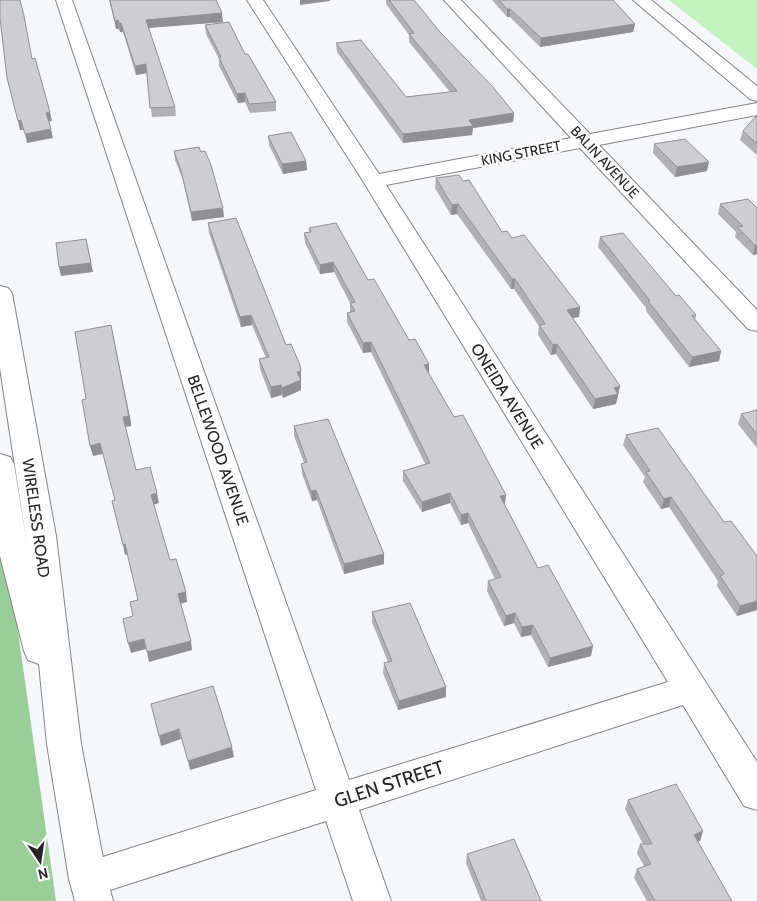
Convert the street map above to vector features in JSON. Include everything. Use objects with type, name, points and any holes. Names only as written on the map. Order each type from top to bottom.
[{"type":"street","name":"BELLEWOOD AVENUE","points":[[64,0],[372,901]]},
{"type":"street","name":"ONEIDA AVENUE","points":[[255,0],[373,181],[757,794]]},
{"type":"street","name":"BALIN AVENUE","points":[[452,0],[757,324]]},
{"type":"street","points":[[641,0],[757,95]]},
{"type":"street","name":"KING STREET","points":[[373,181],[757,109]]},
{"type":"street","name":"WIRELESS ROAD","points":[[0,293],[41,536],[64,744],[90,894]]},
{"type":"street","name":"WIRELESS ROAD","points":[[0,464],[11,541],[64,744]]},
{"type":"street","name":"GLEN STREET","points":[[90,894],[338,800],[690,689]]},
{"type":"green space","points":[[669,0],[757,0],[757,69]]},
{"type":"green space","points":[[0,504],[55,894],[56,901],[0,901]]},
{"type":"building","points":[[0,0],[20,0],[32,59],[35,58],[50,112],[46,113],[51,129],[25,134],[21,120],[18,121],[7,78],[0,18]]},
{"type":"building","points":[[110,0],[216,0],[222,13],[146,20],[175,107],[150,108],[146,64],[135,66],[121,23],[118,20],[115,21]]},
{"type":"building","points":[[389,0],[414,0],[440,32],[493,87],[514,113],[469,120],[473,126],[403,134],[336,43],[361,40],[406,97],[457,91],[409,34],[414,33]]},
{"type":"building","points":[[499,0],[613,0],[635,24],[541,38]]},
{"type":"building","points":[[229,22],[245,54],[248,54],[276,102],[249,104],[245,93],[237,94],[205,25]]},
{"type":"building","points":[[757,117],[757,144],[743,131]]},
{"type":"building","points":[[291,132],[306,161],[282,164],[268,136]]},
{"type":"building","points":[[685,139],[709,162],[677,167],[654,144]]},
{"type":"building","points":[[199,147],[201,152],[205,151],[211,165],[223,208],[191,212],[174,151]]},
{"type":"building","points":[[459,175],[463,181],[469,180],[502,232],[507,231],[512,238],[524,235],[580,307],[567,310],[620,386],[614,388],[618,394],[595,399],[557,344],[553,345],[539,325],[545,324],[515,279],[512,279],[458,204],[452,205],[436,178]]},
{"type":"building","points":[[748,199],[757,208],[757,245],[737,227],[743,226],[720,204]]},
{"type":"building","points":[[236,218],[286,345],[291,344],[300,365],[301,371],[297,372],[301,380],[282,388],[281,385],[271,387],[259,359],[269,357],[251,315],[240,317],[208,223]]},
{"type":"building","points":[[336,223],[368,280],[374,279],[409,340],[415,339],[429,364],[424,365],[454,417],[463,415],[506,495],[500,496],[538,568],[548,565],[593,646],[550,658],[533,625],[522,627],[515,613],[506,616],[488,581],[501,577],[468,513],[461,515],[450,493],[422,502],[403,471],[430,463],[371,342],[363,343],[347,313],[355,311],[350,303],[355,302],[333,262],[320,265],[304,233],[311,232],[309,228]]},
{"type":"building","points":[[623,233],[676,296],[679,295],[696,315],[692,316],[721,351],[692,357],[600,237]]},
{"type":"building","points":[[86,239],[91,263],[59,267],[56,243]]},
{"type":"building","points":[[111,325],[129,416],[123,417],[136,470],[150,467],[157,493],[151,495],[170,560],[176,559],[186,592],[178,594],[191,641],[147,652],[144,639],[128,643],[123,619],[133,616],[130,602],[138,600],[125,544],[123,545],[112,501],[115,500],[100,443],[90,446],[82,400],[86,399],[75,332]]},
{"type":"building","points":[[757,410],[757,434],[741,414]]},
{"type":"building","points":[[328,419],[384,554],[344,564],[316,490],[311,491],[301,464],[307,462],[294,426]]},
{"type":"building","points":[[658,428],[724,522],[731,521],[757,556],[757,601],[740,606],[720,576],[724,574],[671,497],[664,499],[646,472],[650,471],[626,435]]},
{"type":"building","points":[[410,603],[446,687],[399,701],[384,663],[392,661],[372,612]]},
{"type":"building","points":[[213,686],[232,747],[188,761],[179,729],[159,736],[151,704]]},
{"type":"building","points":[[676,784],[703,831],[694,835],[732,901],[655,901],[637,869],[651,864],[640,844],[652,844],[628,800]]},
{"type":"building","points":[[514,839],[541,901],[486,901],[467,854]]}]
